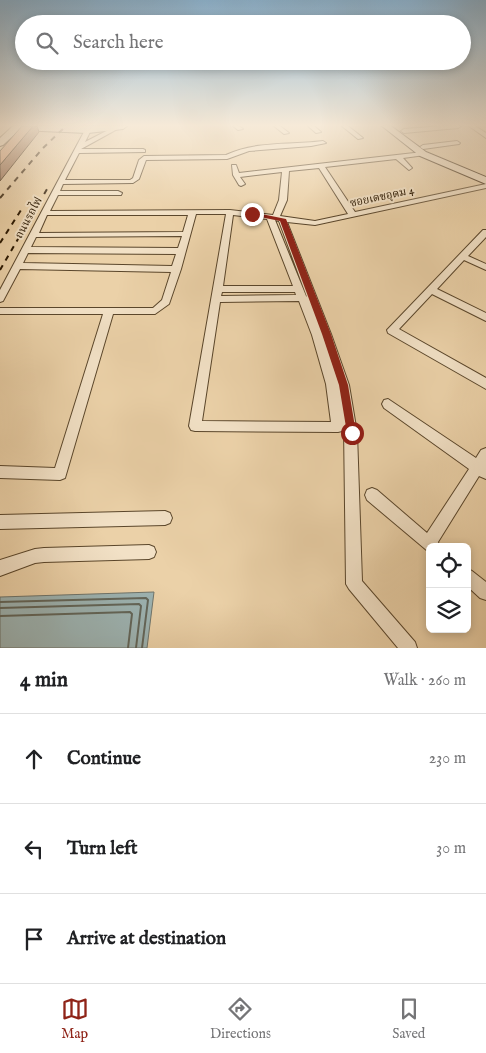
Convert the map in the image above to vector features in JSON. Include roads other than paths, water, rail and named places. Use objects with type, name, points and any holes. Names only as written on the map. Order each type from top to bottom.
[{"type":"main road","points":[[433,156],[486,181]]},
{"type":"street","name":"ถนนรถไฟ","points":[[0,299],[74,156]]},
{"type":"street","points":[[61,182],[131,182],[136,179],[144,158],[212,159],[228,156]]},
{"type":"street","points":[[236,175],[401,156]]},
{"type":"street","points":[[398,157],[409,168]]},
{"type":"street","points":[[234,166],[236,175],[242,184]]},
{"type":"street","points":[[321,166],[352,215]]},
{"type":"street","points":[[230,212],[196,426],[338,427],[332,384],[317,334],[301,294],[276,218],[283,200],[286,170]]},
{"type":"street","name":"ซอยเดชอุดม 4","points":[[45,213],[230,212],[315,223],[486,186]]},
{"type":"street","points":[[55,193],[118,193]]},
{"type":"street","points":[[0,311],[154,311],[166,302],[193,212]]},
{"type":"street","points":[[276,218],[326,334],[343,385],[352,433],[354,584],[408,648]]},
{"type":"street","points":[[486,232],[392,330],[486,384]]},
{"type":"street","points":[[33,235],[186,234]]},
{"type":"street","points":[[26,250],[182,251]]},
{"type":"street","points":[[462,256],[486,267]]},
{"type":"street","points":[[17,266],[177,269]]},
{"type":"street","points":[[431,290],[486,318]]},
{"type":"street","points":[[218,294],[301,294]]},
{"type":"street","points":[[0,472],[60,474],[109,310]]},
{"type":"street","points":[[388,404],[482,470]]},
{"type":"street","points":[[433,543],[482,470],[486,454]]},
{"type":"street","points":[[372,495],[430,543]]},
{"type":"street","points":[[0,522],[165,518]]},
{"type":"street","points":[[0,568],[34,556],[149,552]]},
{"type":"street","points":[[471,579],[486,592]]},
{"type":"water","points":[[154,592],[147,648],[0,648],[0,597]]},
{"type":"railway","points":[[0,198],[36,156]]},
{"type":"railway","points":[[0,270],[47,189]]},
{"type":"railway","points":[[0,243],[23,207]]}]
